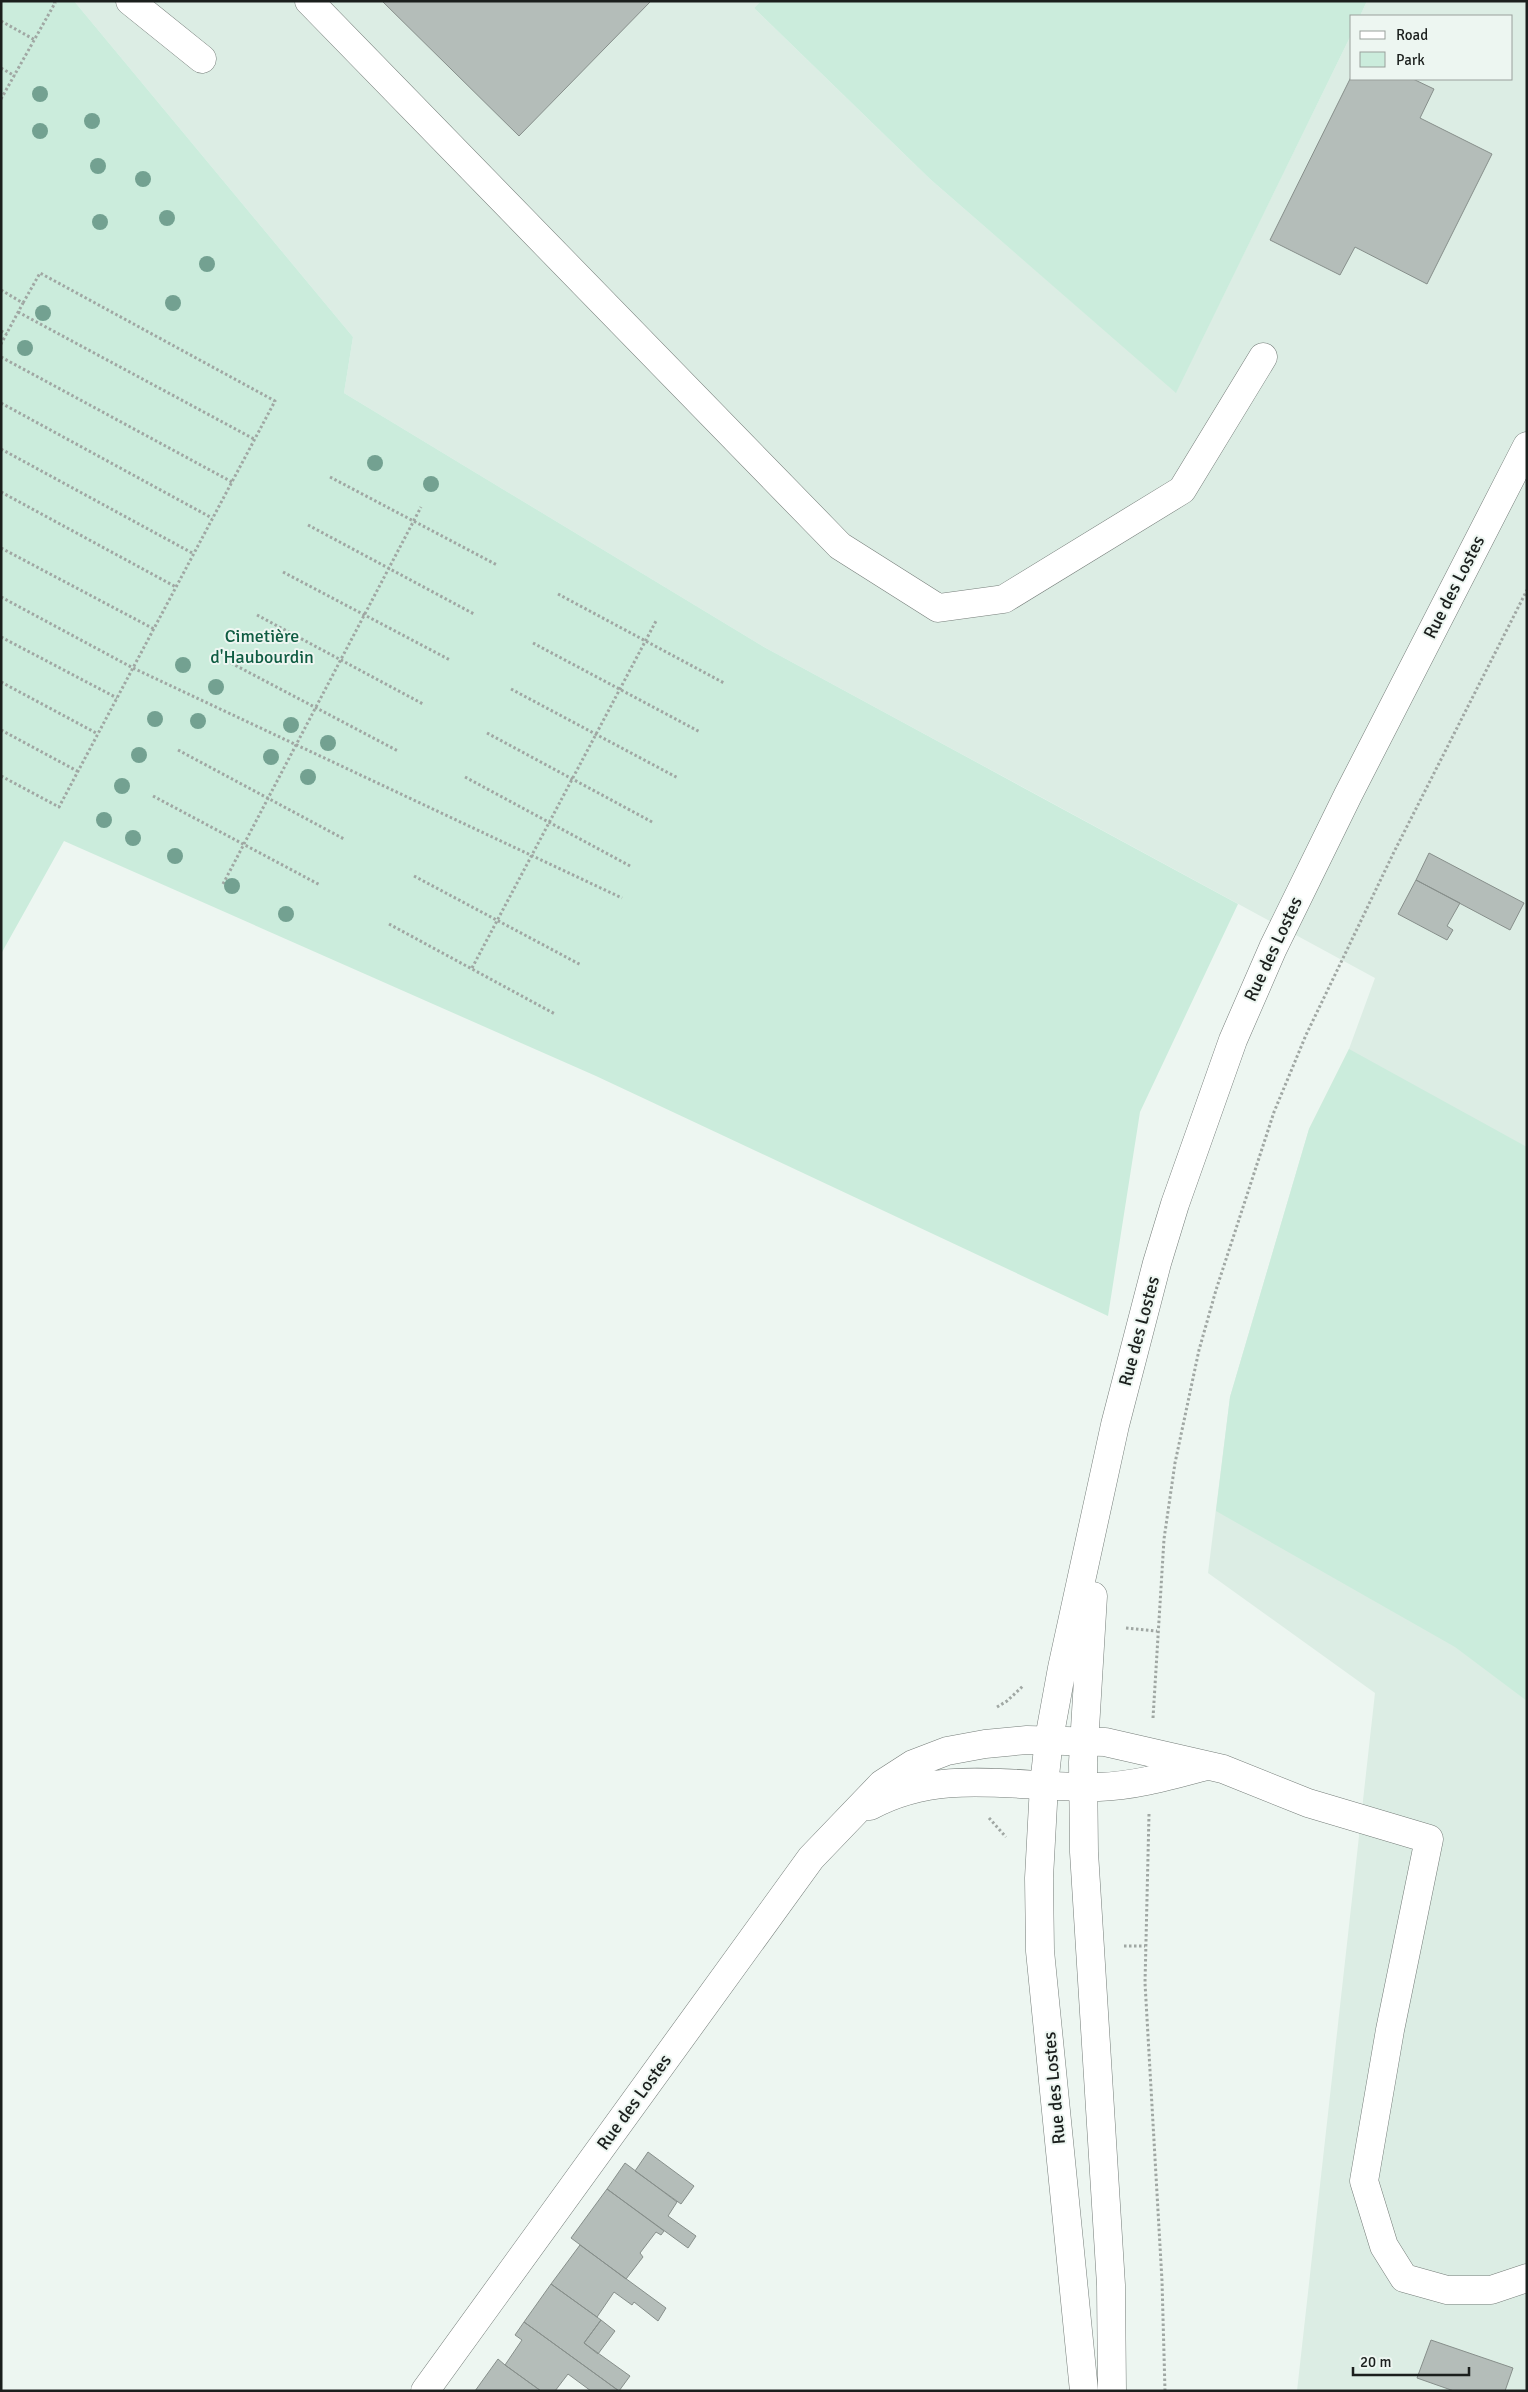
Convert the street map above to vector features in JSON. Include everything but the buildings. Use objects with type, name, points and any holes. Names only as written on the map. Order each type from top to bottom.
[{"type":"main road","points":[[130,1],[202,59]]},
{"type":"main road","points":[[309,1],[840,546],[938,608],[1004,599],[1182,490],[1263,356]]},
{"type":"main road","name":"Rue des Lostes","points":[[1084,2391],[1040,1951],[1038,1911],[1044,1785],[1049,1739],[1079,1586],[1117,1417],[1159,1254],[1194,1144],[1249,1000],[1294,901],[1527,446]]},
{"type":"main road","name":"Rue des Lostes","points":[[1103,1485],[1090,1624],[1083,1787],[1084,1852],[1110,2285],[1112,2391]]},
{"type":"main road","name":"Rue des Lostes","points":[[425,2391],[812,1858],[882,1784],[913,1764],[931,1757],[986,1744],[1049,1739],[1084,1740]]},
{"type":"main road","points":[[1084,1740],[1105,1742],[1236,1772],[1316,1806],[1429,1839],[1390,2030],[1364,2181],[1384,2246],[1404,2278],[1447,2290],[1491,2290],[1527,2278]]},
{"type":"main road","points":[[1083,1787],[1116,1786],[1151,1780],[1207,1766]]},
{"type":"main road","name":"Rue des Lostes","points":[[849,1818],[907,1790],[937,1783],[982,1781],[1083,1787]]},
{"type":"path","points":[[1,99],[56,3],[54,1]]},
{"type":"path","points":[[1,21],[35,40]]},
{"type":"path","points":[[1,68],[14,76]]},
{"type":"path","points":[[1,344],[40,273],[274,401],[60,807],[1,776]]},
{"type":"path","points":[[1,290],[23,303]]},
{"type":"path","points":[[18,312],[254,439]]},
{"type":"path","points":[[1,331],[7,334]]},
{"type":"path","points":[[1,357],[232,482]]},
{"type":"path","points":[[1,402],[212,518]]},
{"type":"path","points":[[1,449],[194,554]]},
{"type":"path","points":[[330,477],[497,565]]},
{"type":"path","points":[[1,492],[176,587]]},
{"type":"path","points":[[223,884],[422,507]]},
{"type":"path","points":[[308,525],[474,614]]},
{"type":"path","points":[[1,548],[154,629]]},
{"type":"path","points":[[283,572],[450,660]]},
{"type":"path","points":[[1152,1752],[1157,1631],[1168,1504],[1200,1350],[1232,1239],[1274,1112],[1306,1034],[1394,852],[1527,590]]},
{"type":"path","points":[[558,594],[724,683]]},
{"type":"path","points":[[1,597],[133,668],[622,898]]},
{"type":"path","points":[[257,615],[423,704]]},
{"type":"path","points":[[472,968],[656,621]]},
{"type":"path","points":[[1,637],[117,698]]},
{"type":"path","points":[[534,643],[700,732]]},
{"type":"path","points":[[232,663],[398,752]]},
{"type":"path","points":[[1,682],[98,734]]},
{"type":"path","points":[[511,689],[678,778]]},
{"type":"path","points":[[1,730],[79,772]]},
{"type":"path","points":[[487,733],[654,823]]},
{"type":"path","points":[[178,750],[344,838]]},
{"type":"path","points":[[465,777],[632,867]]},
{"type":"path","points":[[153,796],[320,884]]},
{"type":"path","points":[[414,876],[581,965]]},
{"type":"path","points":[[388,924],[555,1014]]},
{"type":"path","points":[[1151,1780],[1145,1982],[1162,2281],[1165,2391]]},
{"type":"path","points":[[987,1817],[1002,1830],[1009,1841]]},
{"type":"path","points":[[1090,1947],[1145,1946]]},
{"type":"shaded area","points":[[74,1],[761,1],[754,8],[930,179],[1176,392],[1350,37],[1350,80],[1513,80],[1513,15],[1360,15],[1367,1],[1527,1],[1527,2391],[1297,2391],[1375,1693],[1208,1573],[1230,1397],[1309,1129],[1349,1049],[1375,978],[764,647],[344,393],[353,337]]},
{"type":"green space","name":"Cimetière d'Haubourdin","points":[[1,1],[74,1],[353,337],[344,393],[764,647],[1238,904],[1140,1112],[1108,1316],[596,1076],[64,841],[1,954]]},
{"type":"green space","points":[[761,1],[1367,1],[1360,15],[1350,15],[1350,37],[1176,393],[930,179],[754,8]]},
{"type":"green space","points":[[1349,1049],[1527,1147],[1527,1701],[1455,1647],[1216,1511],[1230,1397],[1309,1129]]}]
